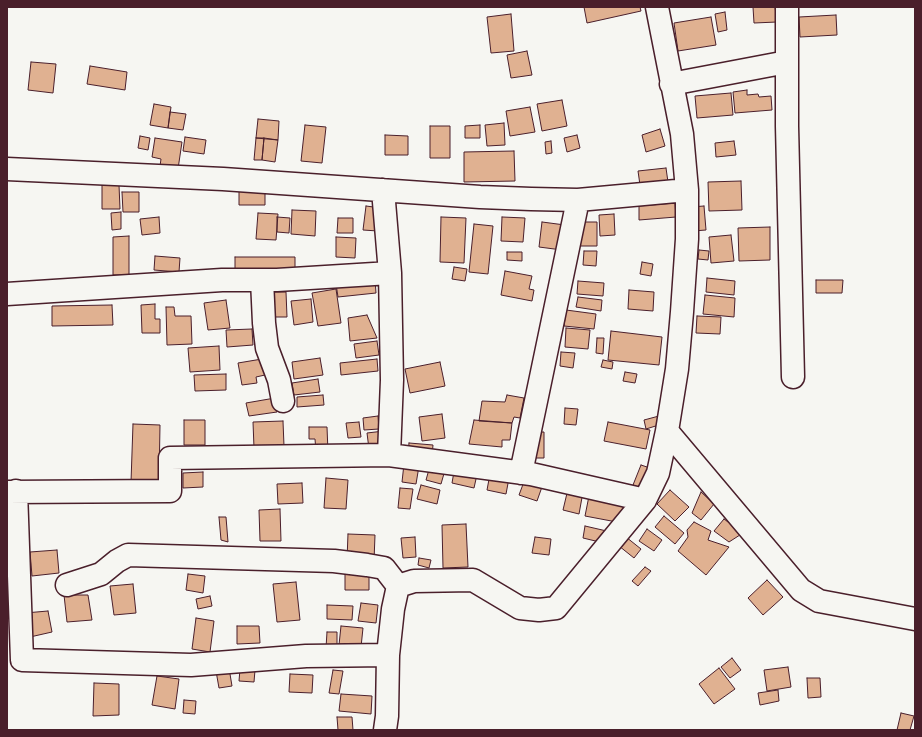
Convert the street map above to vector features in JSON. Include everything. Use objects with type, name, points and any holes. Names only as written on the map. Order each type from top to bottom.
[{"type":"street","points":[[398,586],[414,581],[473,580],[520,608],[539,610],[556,608],[646,500],[658,473],[667,431],[677,369],[687,239],[687,190],[682,134],[657,7]]},
{"type":"street","points":[[787,7],[793,377]]},
{"type":"street","points":[[671,84],[787,62]]},
{"type":"street","points":[[7,169],[223,179],[480,197],[578,200],[687,190]]},
{"type":"street","points":[[382,190],[390,273],[392,380],[389,455]]},
{"type":"street","points":[[521,473],[578,200]]},
{"type":"street","points":[[7,294],[222,280],[277,280],[390,273]]},
{"type":"street","points":[[262,280],[267,348],[279,380],[283,401]]},
{"type":"street","points":[[667,431],[801,590],[819,601],[915,619]]},
{"type":"street","points":[[388,655],[306,656],[191,665],[22,660],[12,491],[170,491],[170,458],[389,455],[531,474],[646,500]]},
{"type":"street","points":[[67,585],[101,574],[117,561],[128,555],[334,562],[367,565],[384,568],[398,586]]},
{"type":"street","points":[[384,730],[387,716],[388,655],[393,609],[398,586]]},
{"type":"building","points":[[584,7],[640,7],[641,11],[587,23]]},
{"type":"building","points":[[753,7],[775,7],[777,22],[754,23]]},
{"type":"building","points":[[725,12],[727,30],[718,32],[715,14]]},
{"type":"building","points":[[511,14],[514,51],[491,53],[487,17]]},
{"type":"building","points":[[836,15],[837,35],[800,37],[799,17]]},
{"type":"building","points":[[711,17],[716,45],[678,51],[674,23]]},
{"type":"building","points":[[527,51],[532,75],[511,78],[507,55]]},
{"type":"building","points":[[31,62],[56,64],[53,93],[28,90]]},
{"type":"building","points":[[90,66],[127,72],[125,90],[87,84]]},
{"type":"building","points":[[747,90],[747,95],[758,94],[759,97],[771,96],[772,110],[735,113],[733,92]]},
{"type":"building","points":[[731,93],[733,115],[697,118],[695,96]]},
{"type":"building","points":[[562,100],[567,126],[542,131],[537,104]]},
{"type":"building","points":[[154,104],[171,107],[168,128],[150,125]]},
{"type":"building","points":[[530,107],[535,132],[510,136],[506,111]]},
{"type":"building","points":[[170,112],[186,114],[183,130],[168,128]]},
{"type":"building","points":[[258,119],[279,121],[278,140],[256,138]]},
{"type":"building","points":[[504,123],[505,145],[487,146],[485,125]]},
{"type":"building","points":[[305,125],[326,127],[322,163],[301,161]]},
{"type":"building","points":[[480,125],[480,138],[465,138],[465,126]]},
{"type":"building","points":[[430,126],[450,126],[450,158],[430,158]]},
{"type":"building","points":[[660,129],[665,146],[646,152],[642,135]]},
{"type":"building","points":[[385,135],[408,136],[408,155],[385,155]]},
{"type":"building","points":[[577,135],[580,148],[567,152],[564,138]]},
{"type":"building","points":[[140,136],[150,138],[148,150],[138,148]]},
{"type":"building","points":[[185,137],[206,140],[204,154],[183,151]]},
{"type":"building","points":[[155,138],[182,142],[178,169],[160,166],[161,159],[152,157]]},
{"type":"building","points":[[256,138],[264,138],[262,160],[254,160]]},
{"type":"building","points":[[264,138],[278,140],[275,162],[262,160]]},
{"type":"building","points":[[551,141],[552,153],[546,154],[545,142]]},
{"type":"building","points":[[734,141],[736,155],[716,157],[715,143]]},
{"type":"building","points":[[514,151],[515,181],[464,182],[464,152]]},
{"type":"building","points":[[666,168],[669,189],[641,192],[638,171]]},
{"type":"building","points":[[741,181],[742,210],[709,211],[708,182]]},
{"type":"building","points":[[102,185],[119,185],[120,209],[102,209]]},
{"type":"building","points":[[239,190],[265,190],[265,205],[239,205]]},
{"type":"building","points":[[122,192],[139,192],[139,212],[123,212]]},
{"type":"building","points":[[675,203],[676,217],[639,220],[639,206]]},
{"type":"building","points":[[366,206],[381,208],[378,231],[363,230]]},
{"type":"building","points":[[704,206],[706,230],[693,231],[691,207]]},
{"type":"building","points":[[292,210],[316,211],[315,236],[291,234]]},
{"type":"building","points":[[121,212],[121,229],[112,230],[111,213]]},
{"type":"building","points":[[258,213],[278,214],[276,240],[256,239]]},
{"type":"building","points":[[614,214],[615,235],[600,236],[599,215]]},
{"type":"building","points":[[159,217],[160,233],[142,235],[140,219]]},
{"type":"building","points":[[277,217],[290,218],[289,233],[277,232]]},
{"type":"building","points":[[441,217],[466,218],[464,263],[440,262]]},
{"type":"building","points":[[502,217],[525,218],[523,242],[501,241]]},
{"type":"building","points":[[338,218],[353,218],[353,233],[337,233]]},
{"type":"building","points":[[542,222],[565,225],[562,250],[539,247]]},
{"type":"building","points":[[579,222],[597,222],[597,246],[578,246]]},
{"type":"building","points":[[474,224],[493,226],[488,274],[469,272]]},
{"type":"building","points":[[770,227],[770,260],[739,261],[738,228]]},
{"type":"building","points":[[731,235],[734,261],[711,263],[709,237]]},
{"type":"building","points":[[129,236],[129,275],[113,275],[113,237]]},
{"type":"building","points":[[336,237],[356,238],[355,258],[336,257]]},
{"type":"building","points":[[699,250],[709,251],[708,260],[698,259]]},
{"type":"building","points":[[584,251],[597,251],[596,266],[583,265]]},
{"type":"building","points":[[507,252],[522,252],[522,261],[507,260]]},
{"type":"building","points":[[155,256],[180,258],[179,272],[154,270]]},
{"type":"building","points":[[235,257],[295,257],[295,275],[235,275]]},
{"type":"building","points":[[642,262],[653,264],[651,276],[640,274]]},
{"type":"building","points":[[454,267],[467,269],[465,281],[452,279]]},
{"type":"building","points":[[505,271],[532,276],[529,289],[534,290],[532,301],[501,295]]},
{"type":"building","points":[[707,278],[735,281],[734,295],[706,292]]},
{"type":"building","points":[[375,280],[376,293],[338,297],[336,284]]},
{"type":"building","points":[[816,280],[843,280],[842,293],[816,293]]},
{"type":"building","points":[[578,281],[604,283],[603,296],[577,294]]},
{"type":"building","points":[[336,289],[341,323],[318,326],[312,293]]},
{"type":"building","points":[[629,290],[654,292],[653,311],[628,309]]},
{"type":"building","points":[[272,292],[286,292],[287,317],[273,317]]},
{"type":"building","points":[[705,295],[735,298],[734,317],[703,314]]},
{"type":"building","points":[[578,297],[602,300],[601,311],[576,307]]},
{"type":"building","points":[[311,299],[313,322],[294,325],[291,301]]},
{"type":"building","points":[[226,300],[230,328],[208,330],[204,303]]},
{"type":"building","points":[[155,304],[155,319],[160,319],[160,333],[142,333],[141,305]]},
{"type":"building","points":[[112,305],[113,325],[52,326],[52,306]]},
{"type":"building","points":[[166,307],[174,307],[175,316],[191,316],[192,344],[167,345]]},
{"type":"building","points":[[566,310],[596,314],[594,329],[564,326]]},
{"type":"building","points":[[367,315],[377,338],[350,341],[348,318]]},
{"type":"building","points":[[697,316],[721,317],[720,334],[696,333]]},
{"type":"building","points":[[566,328],[590,330],[588,349],[565,347]]},
{"type":"building","points":[[252,329],[253,345],[227,347],[226,330]]},
{"type":"building","points":[[611,331],[662,337],[659,365],[608,360]]},
{"type":"building","points":[[597,338],[604,338],[603,354],[596,353]]},
{"type":"building","points":[[377,341],[379,355],[356,358],[354,344]]},
{"type":"building","points":[[219,346],[220,370],[190,372],[188,348]]},
{"type":"building","points":[[561,352],[575,353],[573,368],[560,366]]},
{"type":"building","points":[[320,358],[323,375],[294,379],[292,362]]},
{"type":"building","points":[[262,359],[265,375],[256,377],[257,383],[242,385],[238,363]]},
{"type":"building","points":[[377,359],[378,371],[341,375],[340,363]]},
{"type":"building","points":[[603,360],[613,362],[612,369],[601,367]]},
{"type":"building","points":[[440,362],[445,386],[410,393],[405,369]]},
{"type":"building","points":[[625,372],[637,374],[635,383],[623,381]]},
{"type":"building","points":[[226,374],[226,390],[195,391],[194,375]]},
{"type":"building","points":[[318,379],[320,392],[294,395],[292,383]]},
{"type":"building","points":[[323,395],[324,405],[297,407],[297,397]]},
{"type":"building","points":[[507,395],[524,398],[520,418],[514,417],[512,423],[479,421],[482,401],[505,402]]},
{"type":"building","points":[[275,398],[277,412],[249,416],[246,403]]},
{"type":"building","points":[[565,408],[578,409],[576,425],[564,424]]},
{"type":"building","points":[[442,414],[445,438],[422,441],[419,417]]},
{"type":"building","points":[[378,416],[379,429],[364,430],[363,418]]},
{"type":"building","points":[[659,416],[662,424],[646,429],[644,420]]},
{"type":"building","points":[[184,420],[205,420],[205,445],[184,445]]},
{"type":"building","points":[[474,420],[512,423],[510,440],[502,440],[502,447],[469,444]]},
{"type":"building","points":[[283,421],[284,446],[254,448],[253,422]]},
{"type":"building","points":[[359,422],[361,437],[348,438],[346,423]]},
{"type":"building","points":[[608,422],[650,430],[646,449],[604,441]]},
{"type":"building","points":[[133,424],[160,425],[159,482],[131,482]]},
{"type":"building","points":[[309,427],[327,427],[328,452],[316,452],[315,439],[309,439]]},
{"type":"building","points":[[384,431],[386,447],[369,449],[367,433]]},
{"type":"building","points":[[532,432],[544,432],[544,458],[532,458]]},
{"type":"building","points":[[409,443],[433,445],[432,456],[408,454]]},
{"type":"building","points":[[404,464],[419,466],[416,484],[402,482]]},
{"type":"building","points":[[641,465],[650,468],[642,489],[633,485]]},
{"type":"building","points":[[430,466],[445,470],[441,484],[426,480]]},
{"type":"building","points":[[455,466],[478,470],[474,488],[452,483]]},
{"type":"building","points":[[203,472],[203,487],[183,488],[183,473]]},
{"type":"building","points":[[490,474],[509,478],[506,494],[487,490]]},
{"type":"building","points":[[326,478],[348,480],[346,509],[324,508]]},
{"type":"building","points":[[525,479],[543,484],[537,501],[519,495]]},
{"type":"building","points":[[302,483],[303,503],[278,504],[277,484]]},
{"type":"building","points":[[421,485],[440,490],[437,504],[417,499]]},
{"type":"building","points":[[400,488],[413,489],[410,509],[398,508]]},
{"type":"building","points":[[568,489],[583,492],[579,514],[563,510]]},
{"type":"building","points":[[670,490],[689,507],[675,521],[657,504]]},
{"type":"building","points":[[701,492],[714,504],[701,520],[692,513]]},
{"type":"building","points":[[589,496],[626,503],[622,523],[585,516]]},
{"type":"building","points":[[280,509],[281,541],[260,541],[259,510]]},
{"type":"building","points":[[664,516],[684,533],[675,544],[655,527]]},
{"type":"building","points":[[219,517],[226,517],[228,542],[221,540]]},
{"type":"building","points":[[724,519],[743,533],[729,542],[714,531]]},
{"type":"building","points":[[694,522],[711,531],[708,540],[729,547],[706,575],[678,551],[688,537],[687,530]]},
{"type":"building","points":[[466,524],[468,567],[443,568],[442,525]]},
{"type":"building","points":[[585,526],[611,532],[608,544],[583,538]]},
{"type":"building","points":[[647,529],[662,540],[654,551],[639,541]]},
{"type":"building","points":[[348,534],[375,535],[374,561],[347,560]]},
{"type":"building","points":[[415,537],[416,557],[403,558],[401,538]]},
{"type":"building","points":[[535,537],[551,539],[549,555],[532,553]]},
{"type":"building","points":[[626,537],[641,549],[634,558],[619,546]]},
{"type":"building","points":[[57,550],[59,573],[32,576],[30,552]]},
{"type":"building","points":[[419,558],[431,560],[429,568],[418,565]]},
{"type":"building","points":[[369,567],[369,590],[345,590],[345,568]]},
{"type":"building","points":[[645,567],[651,571],[638,586],[632,581]]},
{"type":"building","points":[[188,574],[205,576],[203,593],[186,590]]},
{"type":"building","points":[[767,580],[783,597],[763,615],[748,598]]},
{"type":"building","points":[[296,582],[300,620],[277,622],[273,584]]},
{"type":"building","points":[[133,584],[136,613],[114,615],[110,586]]},
{"type":"building","points":[[64,595],[88,595],[92,620],[67,622]]},
{"type":"building","points":[[210,596],[212,606],[198,609],[196,599]]},
{"type":"building","points":[[361,603],[378,605],[376,623],[358,621]]},
{"type":"building","points":[[327,605],[353,606],[352,620],[327,619]]},
{"type":"building","points":[[48,611],[52,632],[30,637],[25,613]]},
{"type":"building","points":[[196,618],[214,621],[210,652],[192,649]]},
{"type":"building","points":[[237,626],[259,626],[260,643],[237,644]]},
{"type":"building","points":[[341,626],[363,628],[361,647],[339,645]]},
{"type":"building","points":[[327,632],[337,632],[337,648],[326,648]]},
{"type":"building","points":[[732,658],[741,670],[730,678],[721,667]]},
{"type":"building","points":[[788,667],[791,687],[767,691],[764,670]]},
{"type":"building","points":[[229,668],[232,686],[219,688],[216,671]]},
{"type":"building","points":[[719,668],[735,689],[714,704],[699,684]]},
{"type":"building","points":[[240,669],[255,670],[254,682],[239,681]]},
{"type":"building","points":[[333,670],[343,671],[339,694],[329,693]]},
{"type":"building","points":[[290,674],[313,675],[312,693],[289,692]]},
{"type":"building","points":[[157,676],[179,679],[175,709],[152,705]]},
{"type":"building","points":[[807,678],[820,678],[821,697],[808,698]]},
{"type":"building","points":[[94,683],[119,684],[119,715],[93,716]]},
{"type":"building","points":[[778,690],[779,701],[760,705],[758,693]]},
{"type":"building","points":[[341,694],[372,696],[371,714],[339,711]]},
{"type":"building","points":[[184,700],[196,701],[195,714],[183,713]]},
{"type":"building","points":[[901,713],[914,716],[910,730],[897,730]]},
{"type":"building","points":[[337,717],[352,717],[353,730],[338,730]]}]
